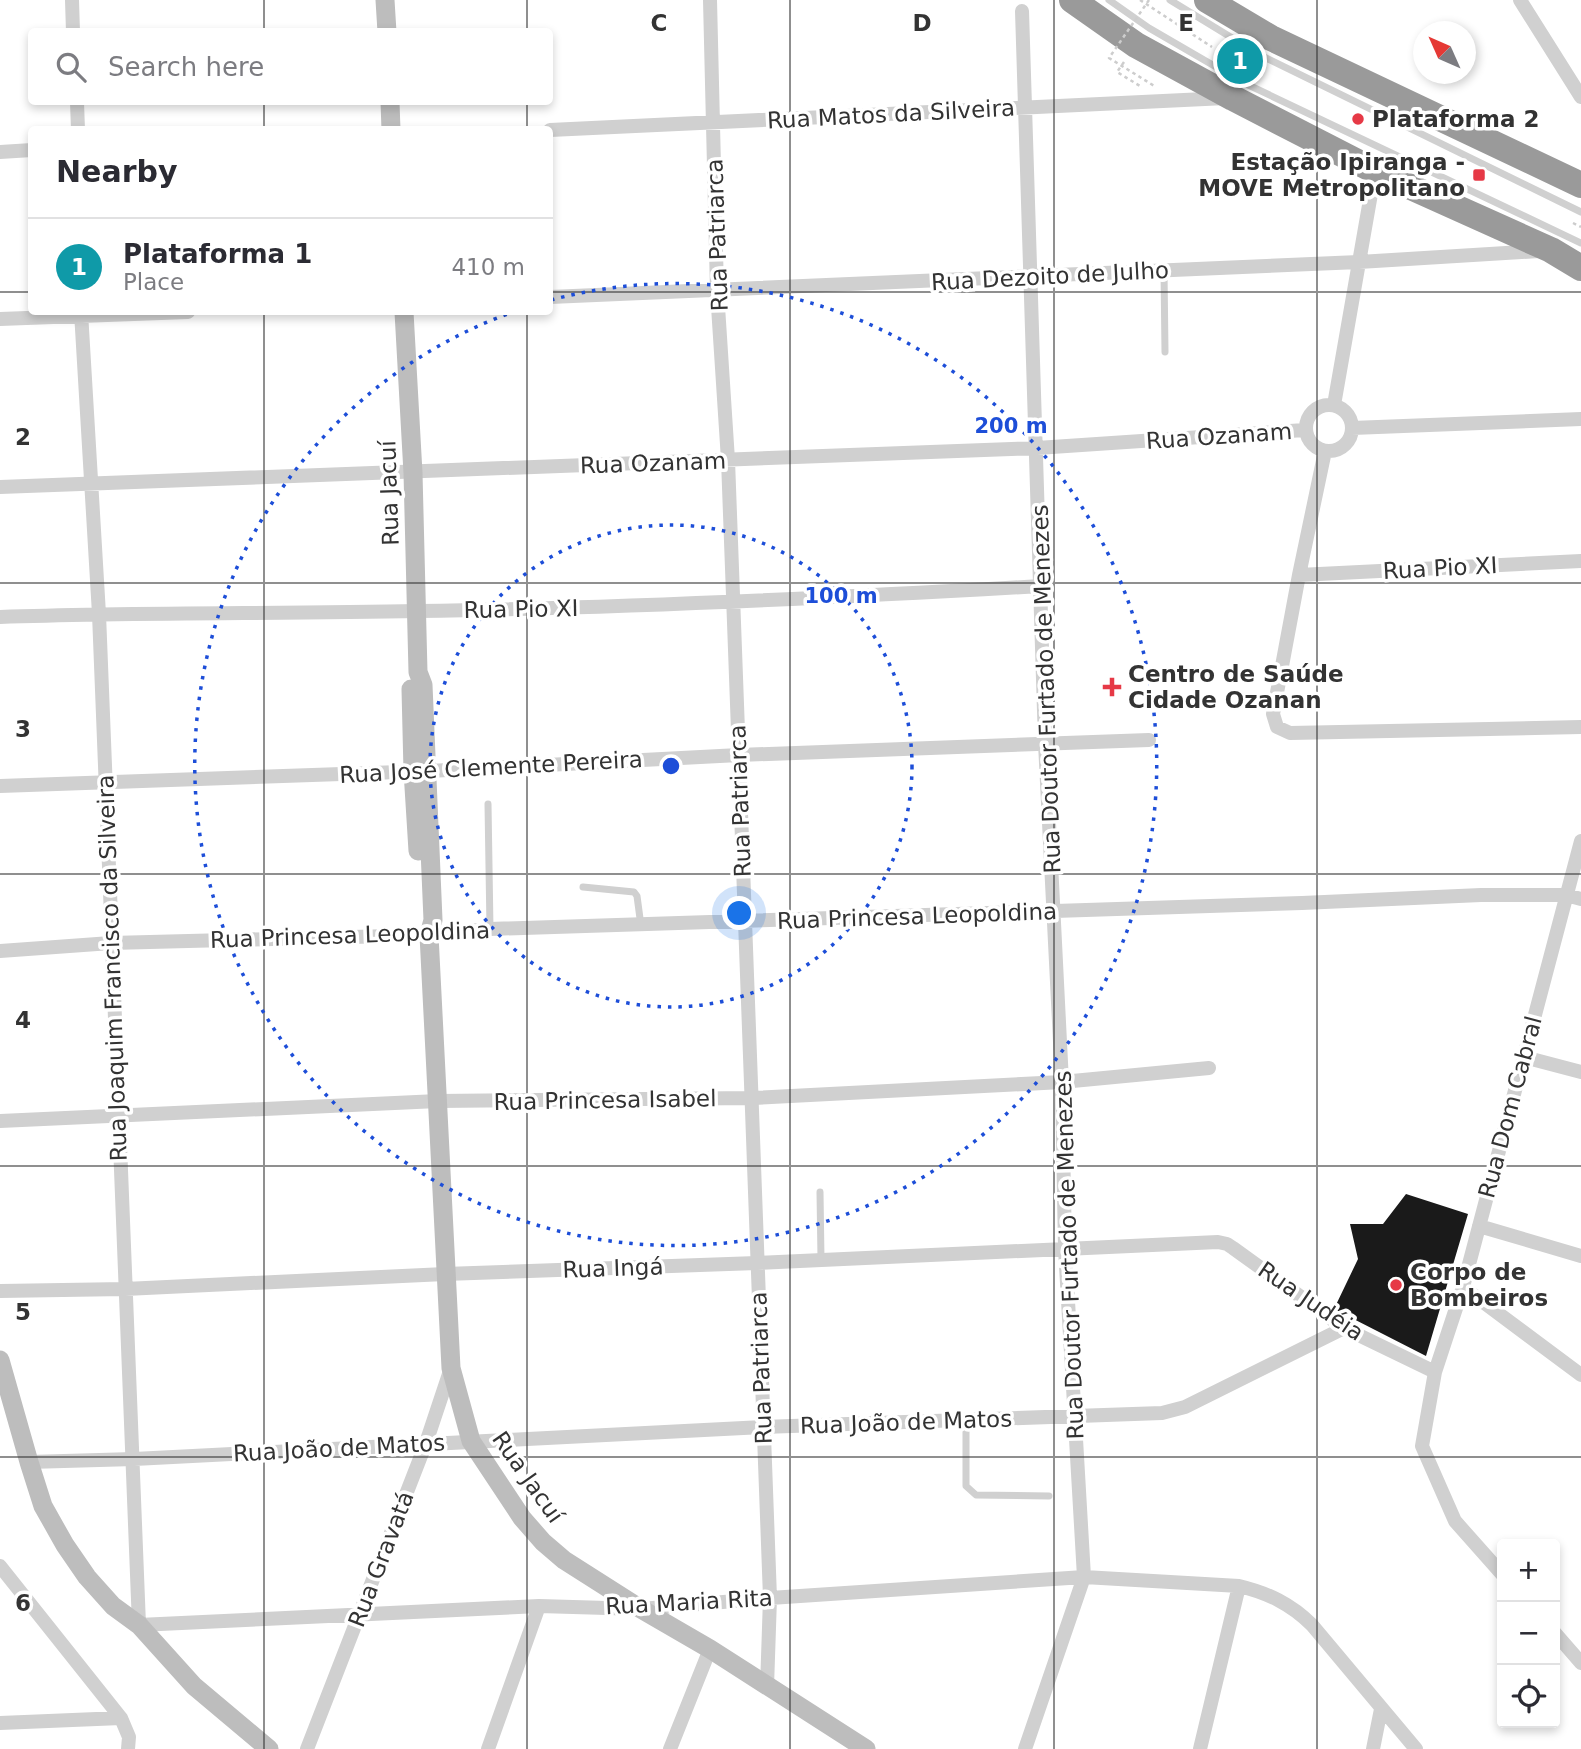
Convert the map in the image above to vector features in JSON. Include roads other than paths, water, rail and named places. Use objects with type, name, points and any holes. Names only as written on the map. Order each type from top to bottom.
[{"type":"highway","points":[[1073,0],[1136,45],[1233,98],[1375,171],[1551,250],[1581,268]]},
{"type":"highway","points":[[1207,0],[1271,38],[1581,185]]},
{"type":"main road","points":[[385,0],[387,28]]},
{"type":"main road","points":[[390,105],[391,126]]},
{"type":"main road","name":"Rua Jacuí","points":[[404,315],[418,611],[418,672],[411,685],[421,771],[423,919],[429,935],[451,1368],[471,1441],[522,1518],[543,1542],[580,1571],[710,1649],[855,1745]]},
{"type":"main road","points":[[1,1365],[43,1506],[72,1556],[113,1606],[139,1625],[194,1686],[270,1749]]},
{"type":"street","points":[[72,0],[73,28]]},
{"type":"street","name":"Rua Patriarca","points":[[710,0],[717,291],[728,460],[770,1598],[767,1686]]},
{"type":"street","points":[[1520,0],[1581,97]]},
{"type":"street","name":"Rua Doutor Furtado de Menezes","points":[[1022,11],[1045,743],[1062,1082],[1065,1249],[1084,1577]]},
{"type":"street","name":"Rua Matos da Silveira","points":[[553,130],[1233,98]]},
{"type":"street","points":[[77,105],[78,126]]},
{"type":"street","points":[[0,152],[28,150]]},
{"type":"street","points":[[1334,405],[1375,171]]},
{"type":"street","name":"Rua Dezoito de Julho","points":[[553,297],[1359,262],[1551,250]]},
{"type":"street","points":[[0,319],[65,315]]},
{"type":"street","name":"Rua Joaquim Francisco da Silveira","points":[[81,315],[99,614],[139,1625]]},
{"type":"street","points":[[1326,404],[1334,405],[1347,413],[1352,428],[1347,443],[1333,451],[1325,451],[1311,444],[1306,430],[1313,410],[1326,404]]},
{"type":"street","points":[[1352,428],[1581,418]]},
{"type":"street","name":"Rua Ozanam","points":[[0,487],[1037,448],[1306,430]]},
{"type":"street","points":[[1325,451],[1273,714],[1277,727],[1290,733],[1581,727]]},
{"type":"street","name":"Rua Pio XI","points":[[1299,575],[1581,561]]},
{"type":"street","name":"Rua Pio XI","points":[[0,617],[733,603],[1041,586]]},
{"type":"street","name":"Rua José Clemente Pereira","points":[[0,786],[1149,740]]},
{"type":"street","name":"Rua Dom Cabral","points":[[1497,1568],[1454,1521],[1422,1446],[1435,1372],[1463,1287],[1581,841]]},
{"type":"street","name":"Rua Princesa Leopoldina","points":[[0,951],[111,943],[429,935],[490,929],[1302,904],[1508,894],[1566,895],[1581,899]]},
{"type":"street","points":[[1524,1057],[1581,1072]]},
{"type":"street","name":"Rua Princesa Isabel","points":[[0,1121],[438,1101],[752,1098],[1062,1082],[1209,1068]]},
{"type":"street","points":[[1479,1226],[1581,1256]]},
{"type":"street","name":"Rua Ingá","points":[[0,1290],[125,1289],[445,1273],[1227,1244]]},
{"type":"street","name":"Rua Judéia","points":[[1227,1244],[1344,1328],[1435,1372]]},
{"type":"street","points":[[1463,1287],[1581,1376]]},
{"type":"street","name":"Rua João de Matos","points":[[29,1462],[763,1427],[1162,1413],[1185,1407],[1344,1328]]},
{"type":"street","name":"Rua Gravatá","points":[[307,1749],[426,1443],[451,1368]]},
{"type":"street","points":[[0,1566],[121,1718],[129,1737],[128,1749]]},
{"type":"street","points":[[1025,1749],[1084,1577]]},
{"type":"street","name":"Rua Maria Rita","points":[[139,1625],[539,1606],[641,1609],[1084,1577],[1239,1586],[1263,1592],[1299,1612],[1416,1749]]},
{"type":"street","points":[[1200,1749],[1239,1586]]},
{"type":"street","points":[[488,1749],[539,1606]]},
{"type":"street","points":[[1560,1639],[1581,1663]]},
{"type":"street","points":[[670,1749],[710,1649]]},
{"type":"street","points":[[1373,1749],[1381,1709]]},
{"type":"street","points":[[0,1723],[121,1718]]},
{"type":"lane","points":[[1109,0],[1149,28],[1242,82],[1581,243]]},
{"type":"lane","points":[[1170,0],[1260,55],[1581,212]]},
{"type":"lane","points":[[1164,271],[1165,352]]},
{"type":"lane","points":[[488,804],[490,929]]},
{"type":"lane","points":[[583,887],[634,892],[637,896],[641,926]]},
{"type":"lane","points":[[820,1192],[821,1260]]},
{"type":"lane","points":[[966,1420],[966,1486],[969,1490],[976,1495],[1049,1496]]},
{"type":"place","name":"Plataforma 1","points":[[1240,61]]},
{"type":"place","name":"Plataforma 2","points":[[1358,119]]},
{"type":"place","name":"Estação Ipiranga - MOVE Metropolitano","points":[[1479,175]]},
{"type":"place","name":"Centro de Saúde Cidade Ozanan","points":[[1112,687]]},
{"type":"place","name":"Corpo de Bombeiros","points":[[1396,1285]]}]
